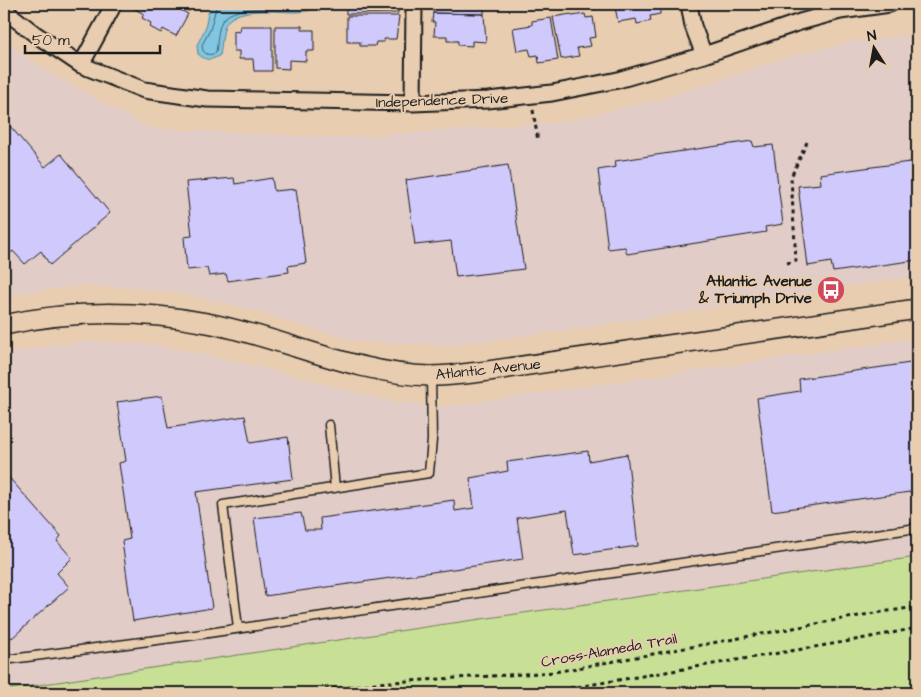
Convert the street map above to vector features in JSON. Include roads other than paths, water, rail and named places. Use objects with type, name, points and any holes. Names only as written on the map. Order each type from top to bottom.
[{"type":"street","points":[[81,65],[114,4]]},
{"type":"street","points":[[413,103],[414,4]]},
{"type":"street","points":[[689,4],[693,26],[704,55]]},
{"type":"street","name":"Independence Drive","points":[[4,10],[35,34],[81,65],[144,90],[207,99],[413,103],[488,100],[552,94],[618,80],[704,55],[800,22],[840,11],[890,4]]},
{"type":"street","name":"Atlantic Avenue","points":[[4,325],[28,319],[64,314],[110,313],[170,317],[208,323],[366,367],[431,376],[495,370],[917,309]]},
{"type":"lane","points":[[238,628],[223,505],[429,473],[432,440],[431,376]]},
{"type":"lane","points":[[328,426],[335,488]]},
{"type":"lane","points":[[4,660],[238,628],[917,528]]},
{"type":"water","points":[[213,4],[318,4],[314,9],[304,11],[259,11],[233,17],[225,25],[220,55],[209,59],[198,54],[197,45],[205,29],[208,13]]},
{"type":"place","name":"Atlantic Avenue & Triumph Drive","points":[[831,290]]}]
